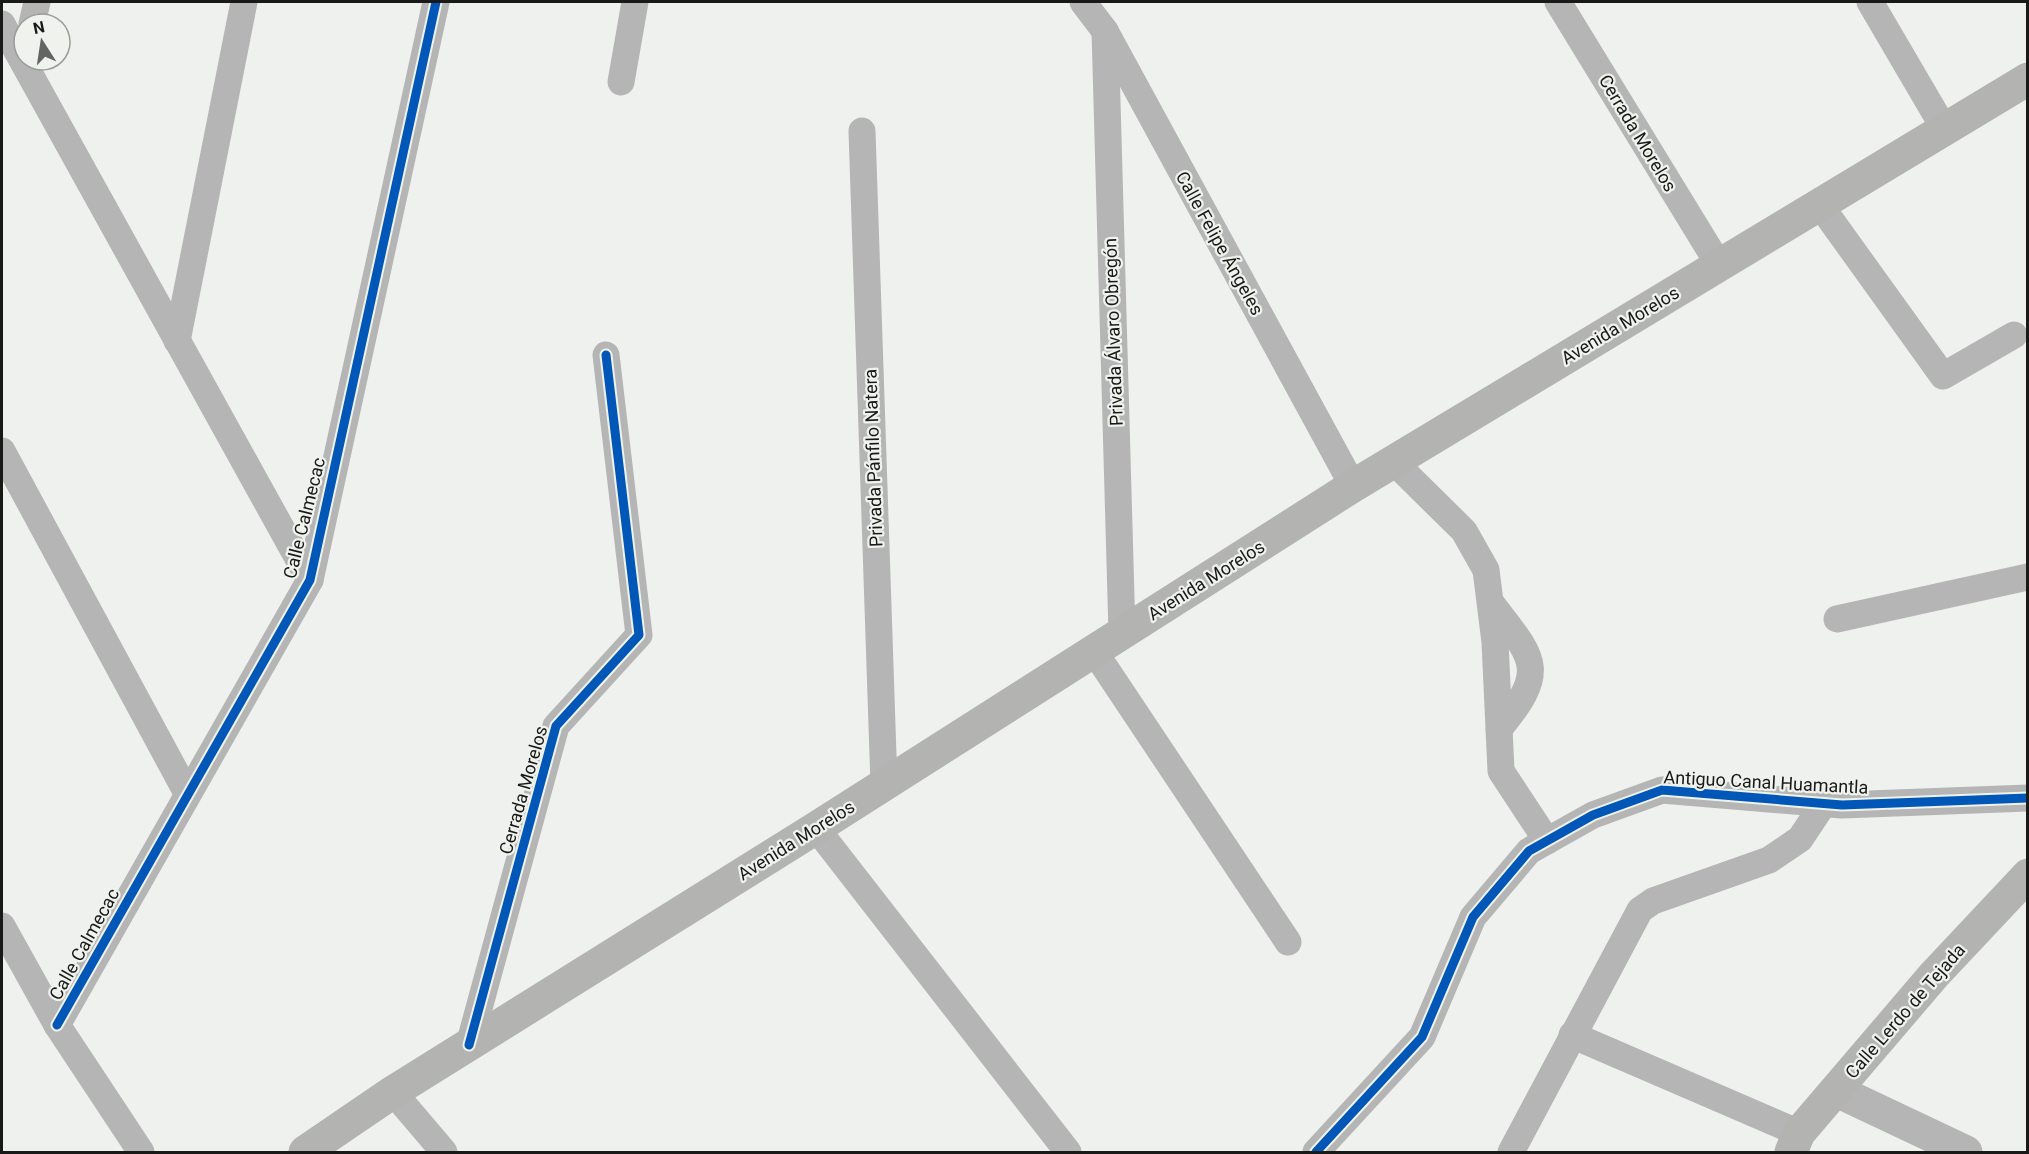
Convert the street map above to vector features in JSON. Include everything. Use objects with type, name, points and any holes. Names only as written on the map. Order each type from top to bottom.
[{"type":"main road","name":"Avenida Morelos","points":[[305,1152],[393,1092],[816,828],[1353,486],[2028,79]]},
{"type":"main road","name":"Calle Lerdo de Tejada","points":[[1795,1143],[1934,975],[2028,875]]},
{"type":"street","points":[[177,341],[244,2]]},
{"type":"street","name":"Calle Calmecac","points":[[57,1025],[310,580],[436,2]]},
{"type":"street","points":[[621,82],[635,2]]},
{"type":"street","name":"Calle Felipe Ángeles","points":[[1083,2],[1105,31],[1353,486]]},
{"type":"street","name":"Cerrada Morelos","points":[[1558,2],[1719,266]]},
{"type":"street","points":[[1870,2],[1945,130]]},
{"type":"street","points":[[2,24],[12,41]]},
{"type":"street","name":"Privada Álvaro Obregón","points":[[1105,31],[1122,633]]},
{"type":"street","points":[[29,72],[310,580]]},
{"type":"street","name":"Privada Pánfilo Natera","points":[[862,131],[884,785]]},
{"type":"street","points":[[1820,205],[1943,376],[2014,335]]},
{"type":"street","name":"Cerrada Morelos","points":[[469,1045],[556,726],[639,635],[606,356]]},
{"type":"street","points":[[2,451],[187,793]]},
{"type":"street","points":[[1394,462],[1464,531],[1486,570],[1490,602],[1527,650],[1531,676],[1521,703],[1499,729],[1501,771],[1547,841]]},
{"type":"street","points":[[1837,619],[2028,577]]},
{"type":"street","points":[[1094,651],[1288,942]]},
{"type":"street","name":"Antiguo Canal Huamantla","points":[[1316,1152],[1422,1037],[1473,917],[1529,851],[1593,815],[1662,790],[1824,803],[2028,798]]},
{"type":"street","points":[[1510,1152],[1640,910],[1653,901],[1769,860],[1800,839],[1824,803]]},
{"type":"street","points":[[816,828],[1068,1152]]},
{"type":"street","points":[[2,926],[57,1025],[141,1152]]},
{"type":"street","points":[[1572,1035],[1795,1143]]},
{"type":"street","points":[[1837,1091],[1966,1152]]},
{"type":"street","points":[[393,1092],[444,1152]]},
{"type":"cycle path","points":[[57,1025],[310,580],[436,2]]},
{"type":"cycle path","points":[[469,1045],[556,726],[639,635],[606,355]]},
{"type":"cycle path","points":[[1316,1152],[1422,1037],[1473,917],[1529,851],[1593,815],[1662,790],[1842,805],[2028,798]]}]
